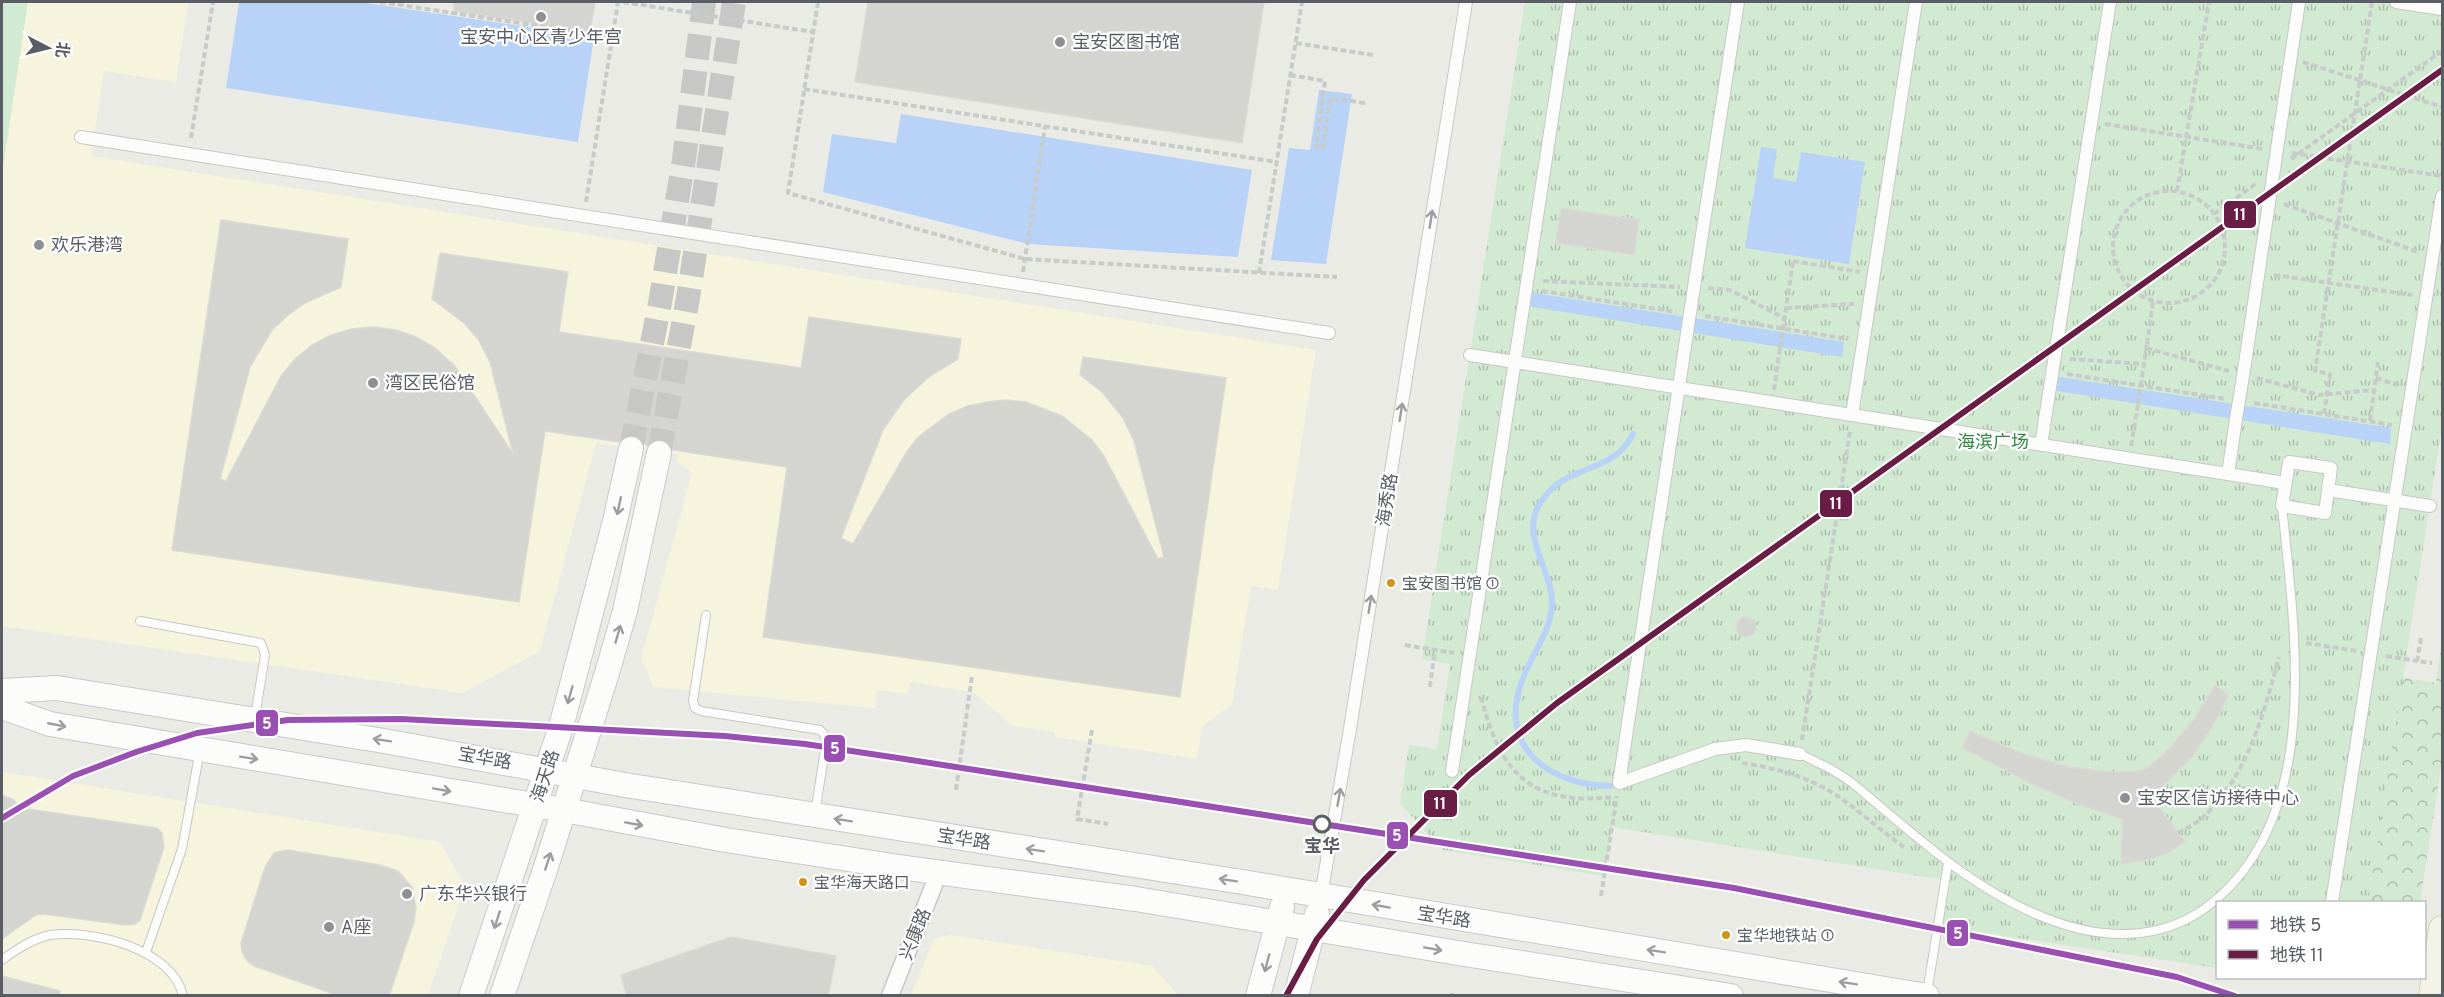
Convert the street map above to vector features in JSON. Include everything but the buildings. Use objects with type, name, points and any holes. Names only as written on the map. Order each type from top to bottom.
[{"type":"main road","name":"海天路","points":[[471,996],[548,769],[583,649],[631,448]]},
{"type":"main road","name":"海天路","points":[[501,996],[564,810],[625,611],[659,453]]},
{"type":"main road","name":"宝华路","points":[[2,691],[57,688],[548,769],[625,785],[1927,995]]},
{"type":"main road","name":"宝华路","points":[[2,707],[50,724],[564,810],[726,840],[1083,891],[1731,996]]},
{"type":"main road","points":[[1258,996],[1286,890]]},
{"type":"main road","name":"海秀路","points":[[1296,996],[1321,896]]},
{"type":"main road","points":[[1503,960],[1489,949],[1489,938],[1496,929],[1509,927]]},
{"type":"main road","points":[[2432,996],[2442,929]]},
{"type":"street","name":"海秀路","points":[[1321,896],[1466,2]]},
{"type":"street","points":[[1452,771],[1570,2]]},
{"type":"street","points":[[1738,2],[1618,783],[1715,749],[1746,746],[1800,754]]},
{"type":"street","points":[[1852,415],[1916,2]]},
{"type":"street","points":[[2041,445],[2110,2]]},
{"type":"street","points":[[2228,474],[2300,2]]},
{"type":"street","points":[[2396,2],[2442,9]]},
{"type":"street","points":[[81,137],[1329,333]]},
{"type":"street","points":[[2332,901],[2442,196]]},
{"type":"street","points":[[1470,355],[2286,483]]},
{"type":"street","points":[[2289,462],[2331,468],[2325,513],[2282,506],[2286,483],[2289,462]]},
{"type":"street","points":[[2328,490],[2430,506]]},
{"type":"street","name":"兴康路","points":[[890,996],[939,872]]},
{"type":"lane","points":[[1800,754],[1851,782],[1969,878],[2046,919],[2104,934],[2136,934],[2166,929],[2192,917],[2216,900],[2237,879],[2253,858],[2270,825],[2280,796],[2292,741],[2296,655],[2282,506]]},
{"type":"lane","points":[[706,615],[693,701],[695,708],[701,711],[820,730],[824,734],[826,743],[815,816]]},
{"type":"lane","points":[[140,621],[261,642],[265,655],[254,720]]},
{"type":"lane","points":[[146,952],[182,849],[200,750]]},
{"type":"lane","points":[[1927,995],[1948,863]]},
{"type":"lane","points":[[2,960],[26,943],[48,936],[65,934],[93,937],[146,952],[160,960],[181,986],[183,996]]},
{"type":"path","points":[[188,154],[213,2]]},
{"type":"path","points":[[380,2],[612,37]]},
{"type":"path","points":[[584,216],[618,2]]},
{"type":"path","points":[[623,2],[813,32]]},
{"type":"path","points":[[818,2],[788,193],[1025,259],[1337,277]]},
{"type":"path","points":[[1259,273],[1302,2]]},
{"type":"path","points":[[2177,191],[2209,2]]},
{"type":"path","points":[[2324,414],[2330,374],[2315,371],[2372,2]]},
{"type":"path","points":[[1296,43],[1373,56]]},
{"type":"path","points":[[2214,214],[2442,51]]},
{"type":"path","points":[[2291,58],[2442,107]]},
{"type":"path","points":[[1290,75],[1325,81],[1316,147],[1323,148],[1330,98],[1365,103]]},
{"type":"path","points":[[804,89],[1277,162]]},
{"type":"path","points":[[1021,285],[1045,126]]},
{"type":"path","points":[[2163,191],[2177,191],[2191,195],[2204,203],[2214,214],[2222,228],[2225,243],[2224,258],[2219,273],[2210,286],[2198,296],[2184,302],[2168,304],[2153,302],[2134,292],[2120,276],[2114,263],[2114,235],[2118,222],[2137,201],[2163,191]]},
{"type":"path","points":[[2270,198],[2433,258]]},
{"type":"path","points":[[1772,402],[1792,261],[1874,274]]},
{"type":"path","points":[[2258,272],[2426,297]]},
{"type":"path","points":[[1527,280],[1730,290],[1784,318]]},
{"type":"path","points":[[2129,458],[2153,302]]},
{"type":"path","points":[[1786,308],[1870,303]]},
{"type":"path","points":[[2054,358],[2144,364]]},
{"type":"path","points":[[2370,421],[2378,362]]},
{"type":"path","points":[[2376,378],[2403,386]]},
{"type":"path","points":[[1796,776],[1852,415]]},
{"type":"path","points":[[2421,638],[2417,661],[2432,663]]},
{"type":"path","points":[[1405,645],[1469,655]]},
{"type":"path","points":[[1430,687],[1435,650]]},
{"type":"path","points":[[2178,833],[2204,817],[2220,799],[2251,746],[2280,652]]},
{"type":"path","points":[[956,790],[972,676]]},
{"type":"path","points":[[1092,730],[1077,819],[1108,824]]},
{"type":"path","points":[[1601,896],[1618,783]]},
{"type":"shaded area","points":[[2,2],[188,2],[176,82],[104,71],[91,156],[1316,350],[1278,590],[1251,586],[1232,704],[1202,727],[1197,759],[1055,737],[1055,732],[1013,726],[973,692],[910,682],[908,694],[877,690],[875,708],[654,687],[641,659],[692,473],[677,461],[677,454],[596,443],[540,651],[463,693],[2,626]]},
{"type":"shaded area","points":[[2,772],[440,842],[465,886],[428,995],[2,995]]},
{"type":"shaded area","points":[[951,935],[1152,966],[1178,995],[911,995],[934,939]]},
{"type":"green space","points":[[2,2],[28,2],[2,173]]},
{"type":"green space","name":"海滨广场","points":[[1525,2],[2396,2],[2442,9],[2442,427],[2368,901],[2216,901],[2216,968],[1937,926],[1945,880],[1612,827],[1604,876],[1443,850],[1400,804],[1409,745],[1437,749],[1450,664],[1422,659]]},
{"type":"green space","points":[[2442,640],[2442,761],[2420,901],[2340,901],[2376,673],[2436,683]]},
{"type":"water","points":[[239,2],[361,2],[594,37],[578,142],[226,88]]},
{"type":"water","points":[[1319,90],[1352,94],[1326,264],[1271,260],[1289,148],[1310,150]]},
{"type":"water","points":[[901,114],[1252,170],[1238,257],[1028,244],[823,192],[832,134],[896,143]]},
{"type":"water","points":[[1761,147],[1777,149],[1773,178],[1796,182],[1801,152],[1865,162],[1849,264],[1745,248]]},
{"type":"water","points":[[1528,292],[1844,342],[1842,357],[1527,306]]},
{"type":"water","points":[[2053,376],[2391,428],[2390,444],[2051,390]]},
{"type":"waterway","points":[[1610,786],[1587,784],[1566,778],[1548,769],[1533,757],[1522,741],[1516,723],[1516,702],[1523,678],[1551,616],[1551,593],[1533,530],[1534,517],[1539,505],[1549,491],[1561,481],[1613,457],[1624,448],[1633,434]]},
{"type":"tunnel","points":[[631,449],[660,303],[684,159],[704,2]]},
{"type":"tunnel","points":[[659,453],[688,298],[734,2]]},
{"type":"metro line","name":"11","points":[[1286,996],[1317,939],[1364,880],[1469,775],[1557,703],[2442,70]]},
{"type":"metro line","name":"5","points":[[2,818],[73,776],[136,752],[197,733],[288,720],[401,719],[725,736],[805,744],[898,758],[1734,888],[2177,977],[2235,996]]},
{"type":"place","name":"宝安中心区青少年宫","points":[[541,17]]},
{"type":"place","name":"宝安区图书馆","points":[[1060,42]]},
{"type":"place","name":"欢乐港湾","points":[[39,245]]},
{"type":"place","name":"湾区民俗馆","points":[[373,383]]},
{"type":"place","name":"宝安图书馆 ①","points":[[1391,583]]},
{"type":"place","name":"宝安区信访接待中心","points":[[2125,798]]},
{"type":"place","name":"宝华","points":[[1322,824]]},
{"type":"place","name":"宝华海天路口","points":[[803,882]]},
{"type":"place","name":"广东华兴银行","points":[[407,894]]},
{"type":"place","name":"A座","points":[[329,927]]},
{"type":"place","name":"宝华地铁站 ①","points":[[1726,935]]}]
